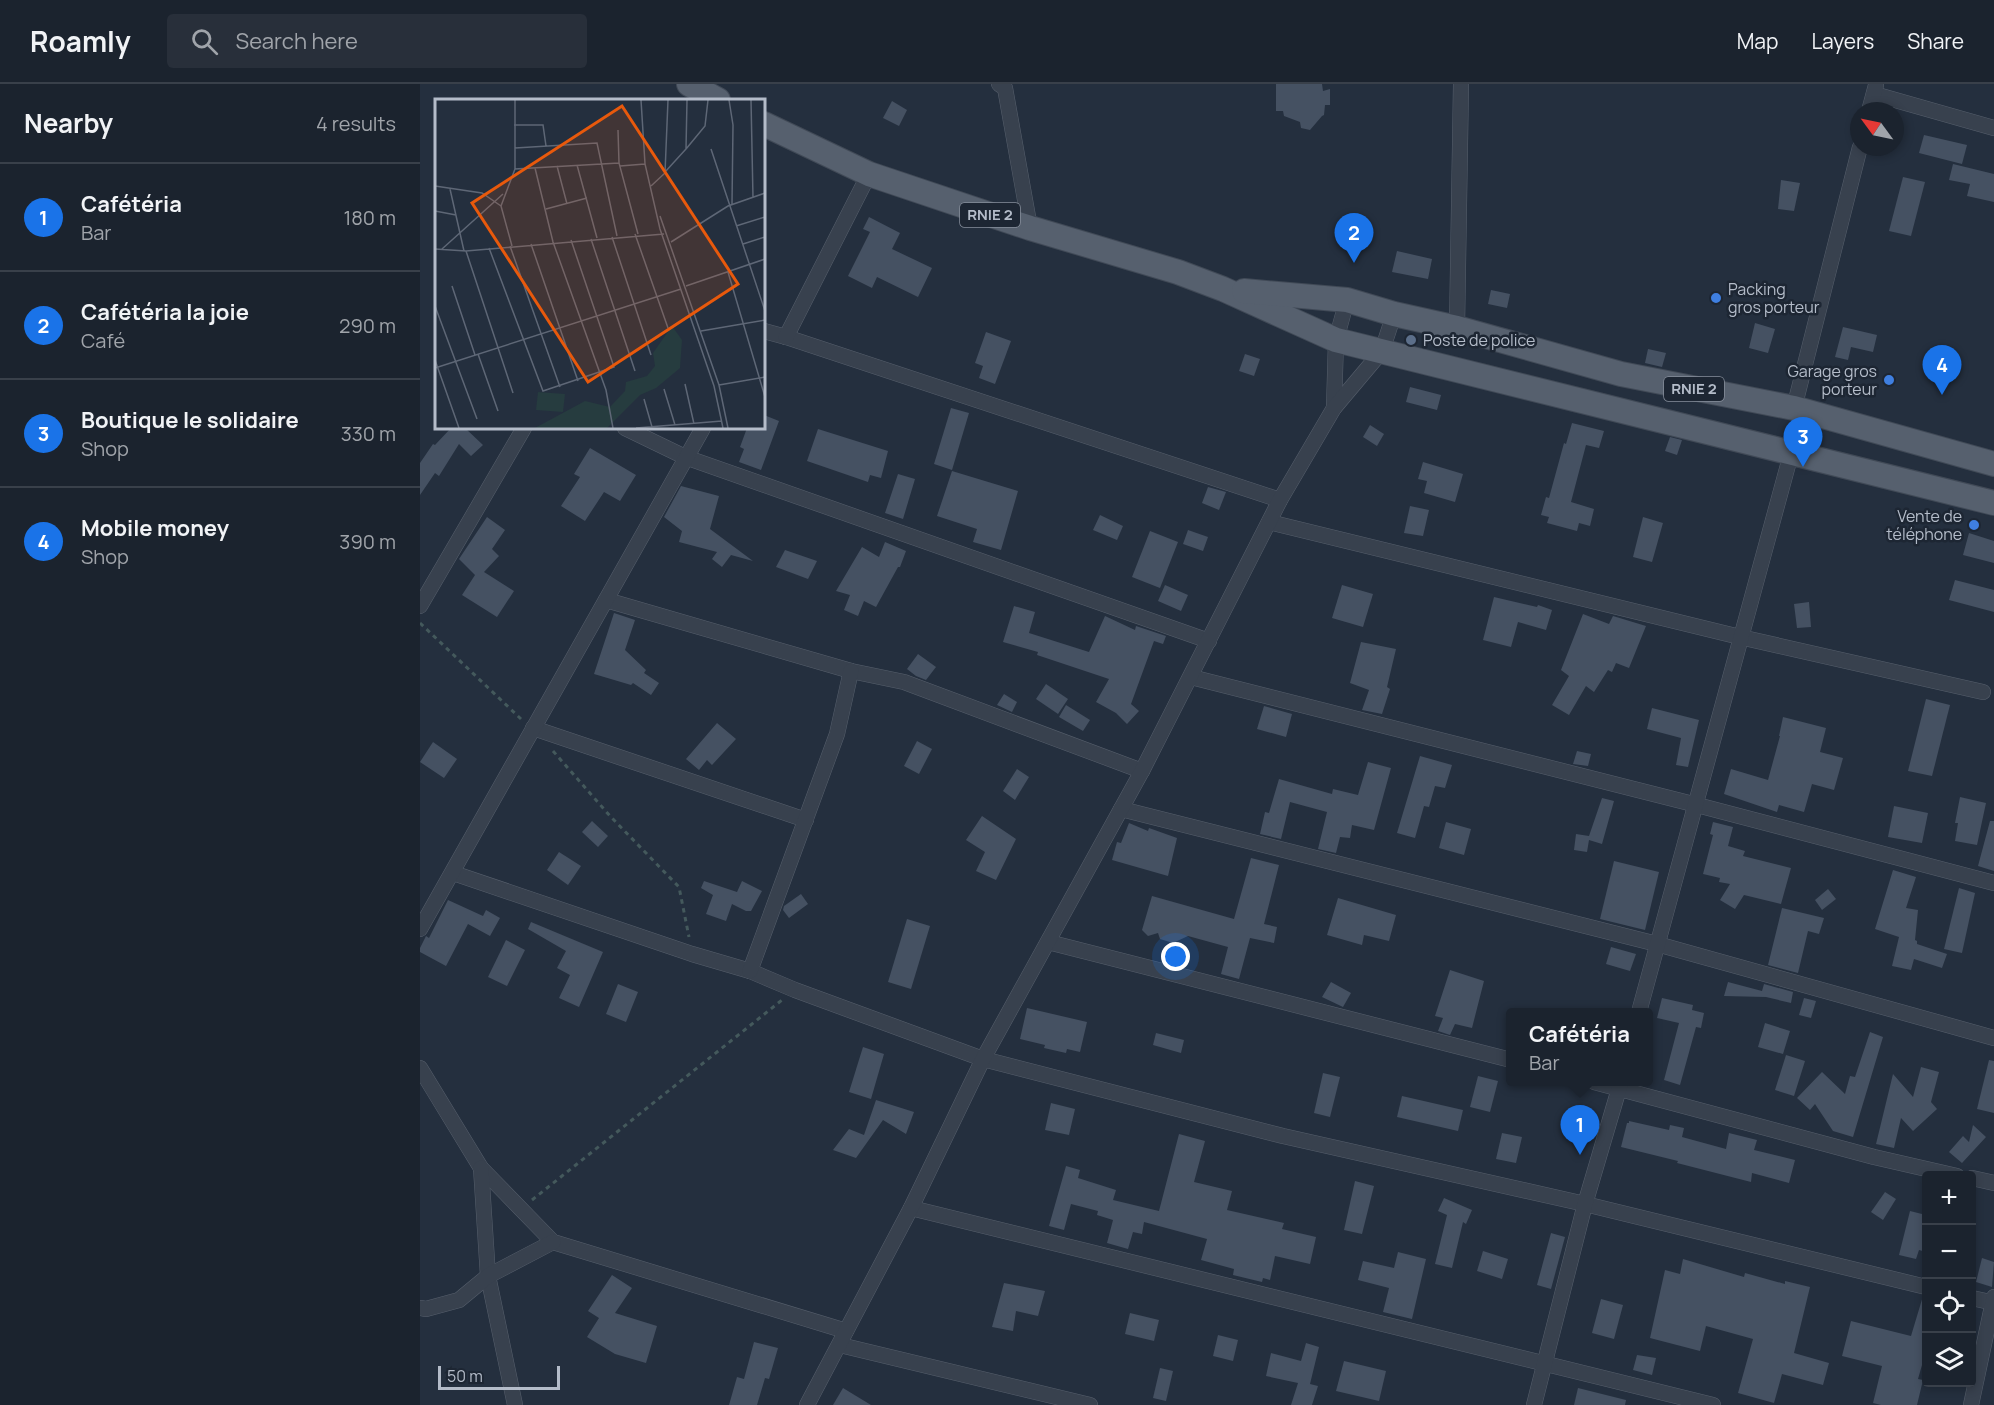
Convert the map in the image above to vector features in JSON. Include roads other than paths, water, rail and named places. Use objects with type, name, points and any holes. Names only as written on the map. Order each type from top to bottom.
[{"type":"main road","points":[[689,84],[716,99]]},
{"type":"main road","name":"RNIE 2","points":[[765,124],[869,174],[1030,228],[1156,265],[1223,289],[1336,340],[1994,503]]},
{"type":"main road","name":"RNIE 2","points":[[1223,289],[1347,300],[1621,374],[1794,408],[1994,464]]},
{"type":"street","points":[[1457,328],[1461,84]]},
{"type":"street","points":[[1002,85],[1030,228]]},
{"type":"street","points":[[1875,89],[1994,128]]},
{"type":"street","points":[[1794,408],[1858,156]]},
{"type":"street","points":[[786,337],[869,174]]},
{"type":"street","points":[[1335,408],[1336,340],[1347,300]]},
{"type":"street","points":[[807,1405],[911,1208],[983,1059],[1142,771],[1280,500],[1335,408],[1382,351],[1394,314]]},
{"type":"street","points":[[765,332],[786,337],[1280,500]]},
{"type":"street","points":[[420,606],[523,429]]},
{"type":"street","points":[[627,429],[685,458],[1209,641]]},
{"type":"street","points":[[420,929],[702,429]]},
{"type":"street","points":[[1640,1008],[1791,454]]},
{"type":"street","points":[[1269,522],[1740,637],[1983,692]]},
{"type":"street","points":[[606,600],[851,671],[904,682],[1142,771]]},
{"type":"street","points":[[750,970],[837,734],[851,671]]},
{"type":"street","points":[[1191,677],[1994,883]]},
{"type":"street","points":[[532,728],[806,820]]},
{"type":"street","points":[[1121,809],[1657,944],[1994,1038]]},
{"type":"street","points":[[453,873],[692,954],[750,970],[795,990],[983,1059],[1283,1136],[1585,1204],[1922,1286]]},
{"type":"street","points":[[1048,942],[1506,1059]]},
{"type":"street","points":[[420,1068],[481,1168],[553,1242],[843,1338],[1090,1405]]},
{"type":"street","points":[[1534,1405],[1585,1204],[1620,1086]]},
{"type":"street","points":[[1624,1086],[1874,1157],[1935,1171]]},
{"type":"street","points":[[481,1168],[488,1276],[515,1405]]},
{"type":"street","points":[[1976,1179],[1994,1183]]},
{"type":"street","points":[[911,1208],[1713,1405]]},
{"type":"street","points":[[420,1308],[426,1309],[459,1300],[488,1276],[553,1242]]},
{"type":"street","points":[[1971,1405],[1993,1301],[1976,1299]]},
{"type":"place","name":"Cafétéria la joie","points":[[1354,263]]},
{"type":"place","name":"Packing gros porteur","points":[[1716,298]]},
{"type":"place","name":"Poste de police","points":[[1411,340]]},
{"type":"place","name":"Garage gros porteur","points":[[1889,380]]},
{"type":"place","name":"Mobile money","points":[[1942,395]]},
{"type":"place","name":"Boutique le solidaire","points":[[1803,467]]},
{"type":"place","name":"Vente de téléphone","points":[[1974,525]]},
{"type":"place","name":"Cafétéria","points":[[1580,1155]]}]
